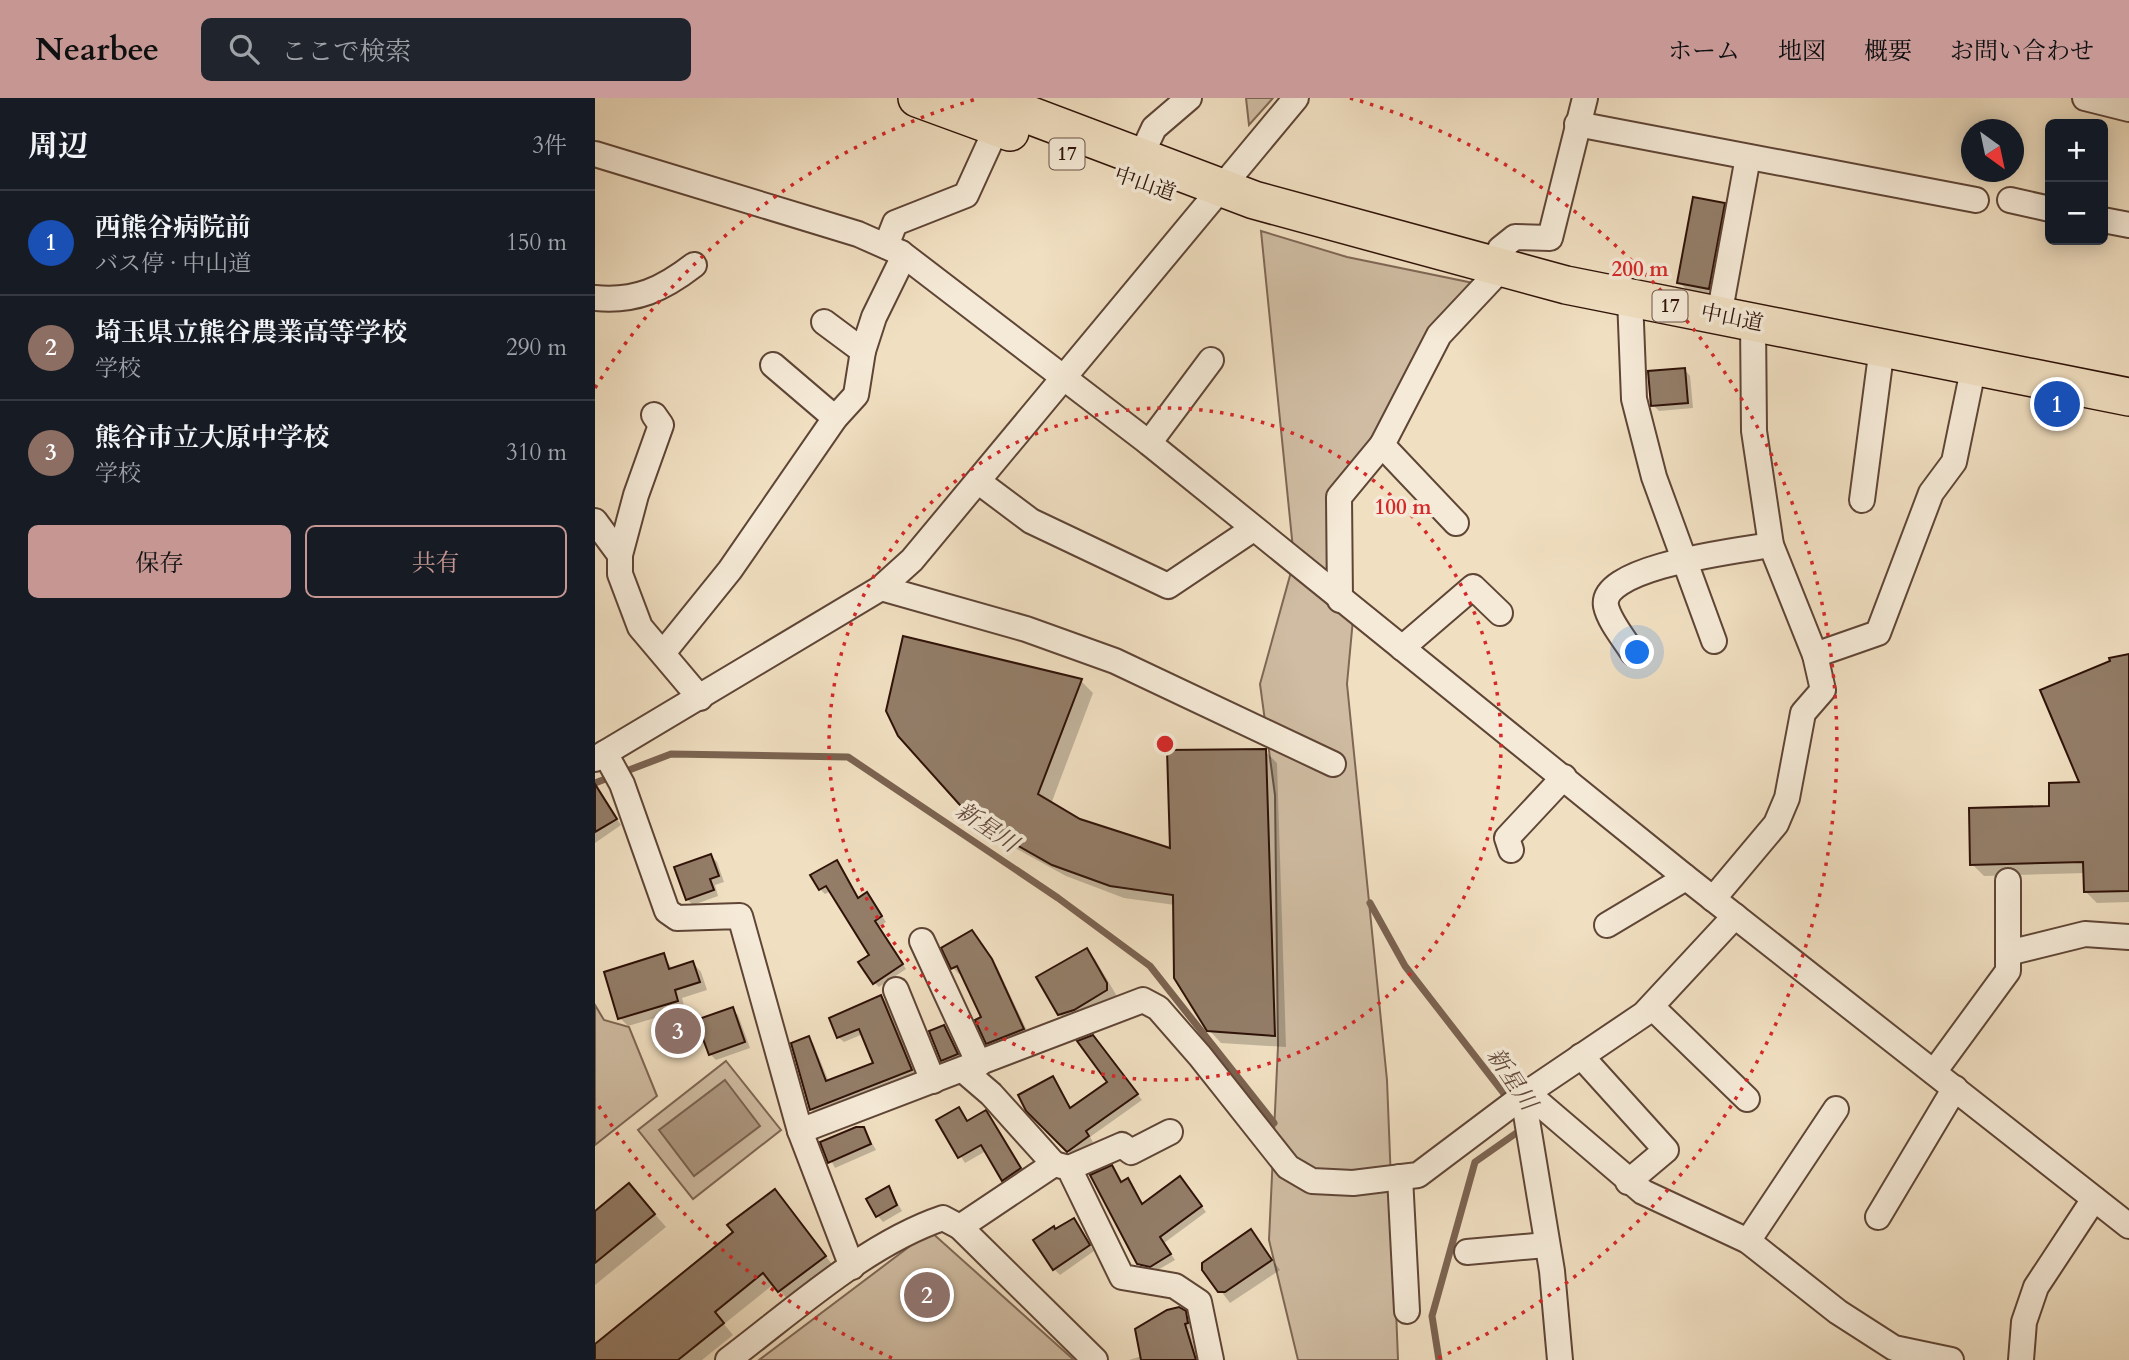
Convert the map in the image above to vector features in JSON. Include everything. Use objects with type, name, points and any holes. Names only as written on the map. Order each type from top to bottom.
[{"type":"highway","name":"中山道","points":[[918,98],[990,112],[1140,158],[1230,175],[1498,269],[1630,298],[2129,397]]},
{"type":"highway","name":"中山道","points":[[990,112],[1183,198],[1230,175]]},
{"type":"street","points":[[1140,158],[1154,128],[1189,98]]},
{"type":"street","points":[[852,1267],[800,1131],[740,916],[677,918],[667,911],[622,784],[603,757],[881,588],[912,561],[1296,98]]},
{"type":"street","points":[[1340,600],[1339,497],[1382,445],[1439,335],[1498,269],[1500,250],[1515,237],[1550,238],[1585,98]]},
{"type":"street","points":[[2085,98],[2129,109]]},
{"type":"street","points":[[663,653],[730,570],[835,418],[856,395],[863,351],[874,317],[900,264],[893,249],[895,223],[966,195],[990,112]]},
{"type":"street","points":[[1577,124],[1976,200]]},
{"type":"street","points":[[595,154],[858,234],[893,249],[1149,443],[1684,876],[2129,1226]]},
{"type":"street","points":[[1713,899],[1776,824],[1787,798],[1803,713],[1823,690],[1815,656],[1771,545],[1736,319],[1748,157]]},
{"type":"street","points":[[2010,200],[2045,208]]},
{"type":"street","points":[[2108,221],[2129,225]]},
{"type":"street","points":[[595,298],[643,295],[666,287],[694,265]]},
{"type":"street","points":[[1630,298],[1633,399],[1654,477],[1714,641]]},
{"type":"street","points":[[824,322],[863,351]]},
{"type":"street","points":[[1862,500],[1882,347]]},
{"type":"street","points":[[1149,443],[1211,360]]},
{"type":"street","points":[[773,365],[835,418]]},
{"type":"street","points":[[1815,656],[1878,633],[1931,493],[1954,462],[1974,365]]},
{"type":"street","points":[[654,415],[661,425],[636,495],[619,555],[620,574],[640,627],[700,698]]},
{"type":"street","points":[[1382,445],[1456,523]]},
{"type":"street","points":[[979,482],[1031,521],[1168,586],[1253,529]]},
{"type":"street","points":[[595,521],[619,555]]},
{"type":"street","points":[[1633,653],[1606,607],[1607,596],[1618,584],[1683,560],[1771,545]]},
{"type":"street","points":[[1402,648],[1473,587],[1500,612]]},
{"type":"street","points":[[881,588],[1026,629],[1115,661],[1333,764]]},
{"type":"street","points":[[1511,850],[1507,838],[1563,777]]},
{"type":"street","points":[[1607,925],[1679,883],[1684,876]]},
{"type":"street","points":[[1934,1072],[2008,971],[2008,881]]},
{"type":"street","points":[[800,1131],[1143,1000],[1158,1008],[1201,1056],[1288,1167],[1312,1181],[1353,1183],[1418,1175],[1525,1094],[1652,1007],[1735,916]]},
{"type":"street","points":[[2008,953],[2085,934],[2129,937]]},
{"type":"street","points":[[922,941],[971,1067],[991,1094],[1062,1166],[1122,1277],[1175,1286],[1199,1302],[1211,1360]]},
{"type":"street","points":[[896,990],[933,1081]]},
{"type":"street","points":[[1652,1007],[1747,1099]]},
{"type":"street","points":[[1581,1056],[1666,1150],[1628,1182]]},
{"type":"street","points":[[1878,1217],[1955,1088]]},
{"type":"street","points":[[1525,1094],[1628,1182],[1748,1241],[1891,1354],[1951,1360]]},
{"type":"street","points":[[1525,1094],[1552,1271],[1560,1360]]},
{"type":"street","points":[[1748,1241],[1836,1108]]},
{"type":"street","points":[[960,1227],[1062,1166],[1122,1145],[1131,1152],[1170,1132]]},
{"type":"street","points":[[1400,1177],[1407,1311]]},
{"type":"street","points":[[2021,1360],[2024,1322],[2036,1287],[2094,1199]]},
{"type":"street","points":[[728,1360],[852,1267],[913,1228],[943,1218],[960,1227],[1095,1360]]},
{"type":"street","points":[[1467,1252],[1546,1245]]},
{"type":"shaded area","points":[[1246,98],[1273,98],[1249,125]]},
{"type":"shaded area","points":[[1261,231],[1347,257],[1478,284],[1378,432],[1333,487],[1334,595],[1293,549]]},
{"type":"shaded area","points":[[1291,572],[1353,619],[1347,684],[1387,1080],[1398,1360],[1298,1360],[1269,1240],[1278,1046],[1275,795],[1260,684]]},
{"type":"shaded area","points":[[595,1005],[604,1020],[629,1027],[657,1096],[595,1145]]},
{"type":"shaded area","points":[[726,1061],[781,1130],[693,1199],[638,1130]]},
{"type":"shaded area","points":[[725,1080],[760,1126],[694,1176],[659,1130]]},
{"type":"shaded area","points":[[930,1231],[1074,1360],[759,1360]]},
{"type":"building","points":[[1693,197],[1725,203],[1709,289],[1677,283]]},
{"type":"building","points":[[1685,368],[1688,403],[1651,406],[1648,371]]},
{"type":"building","points":[[903,636],[1082,679],[1038,794],[1080,819],[1170,848],[1167,750],[1266,749],[1275,1036],[1207,1031],[1174,978],[1173,895],[1110,886],[1052,865],[990,830],[959,804],[898,736],[886,711]]},
{"type":"building","points":[[2129,654],[2129,891],[2084,892],[2083,862],[1970,865],[1969,808],[2049,806],[2049,783],[2079,782],[2040,690],[2110,661],[2109,658]]},
{"type":"building","points":[[595,784],[617,819],[595,832]]},
{"type":"building","points":[[711,854],[719,876],[710,879],[714,890],[686,900],[674,867]]},
{"type":"building","points":[[837,860],[858,898],[867,892],[882,916],[875,921],[903,964],[873,984],[858,962],[869,955],[826,886],[819,890],[810,875]]},
{"type":"building","points":[[972,930],[992,959],[1024,1029],[986,1044],[975,1020],[981,1017],[957,966],[951,969],[941,948]]},
{"type":"building","points":[[1087,948],[1107,983],[1107,990],[1074,1010],[1058,1015],[1036,977]]},
{"type":"building","points":[[664,953],[669,969],[693,961],[700,982],[675,990],[678,1001],[618,1019],[604,972]]},
{"type":"building","points":[[881,995],[912,1070],[810,1110],[791,1043],[809,1036],[826,1081],[873,1063],[859,1029],[837,1038],[829,1018]]},
{"type":"building","points":[[733,1007],[745,1042],[709,1055],[696,1020]]},
{"type":"building","points":[[944,1025],[958,1054],[941,1061],[929,1031]]},
{"type":"building","points":[[1093,1035],[1138,1094],[1086,1131],[1089,1136],[1067,1152],[1026,1111],[1018,1095],[1053,1076],[1070,1108],[1107,1082],[1077,1041]]},
{"type":"building","points":[[959,1107],[967,1121],[986,1110],[1021,1168],[1002,1181],[981,1145],[958,1158],[936,1120]]},
{"type":"building","points":[[856,1127],[864,1127],[871,1144],[828,1163],[820,1142]]},
{"type":"building","points":[[1112,1165],[1121,1182],[1128,1178],[1142,1204],[1180,1176],[1202,1206],[1160,1237],[1171,1254],[1150,1267],[1137,1264],[1090,1175]]},
{"type":"building","points":[[629,1183],[655,1214],[595,1263],[595,1211]]},
{"type":"building","points":[[889,1186],[897,1205],[876,1217],[866,1199]]},
{"type":"building","points":[[775,1189],[826,1256],[778,1292],[763,1273],[715,1312],[724,1323],[678,1360],[595,1360],[595,1344],[733,1232],[727,1225]]},
{"type":"building","points":[[1074,1218],[1090,1245],[1053,1270],[1033,1240],[1054,1226],[1055,1229]]},
{"type":"building","points":[[1251,1229],[1272,1260],[1225,1292],[1218,1292],[1202,1270],[1202,1263]]},
{"type":"building","points":[[1179,1307],[1186,1311],[1188,1323],[1185,1324],[1196,1360],[1141,1360],[1135,1329],[1167,1310]]},
{"type":"waterway","name":"新星川","points":[[595,783],[671,754],[848,757],[1058,898],[1150,966],[1274,1123]]},
{"type":"waterway","name":"新星川","points":[[1370,903],[1405,966],[1509,1100]]},
{"type":"waterway","name":"新星川","points":[[1439,1360],[1432,1316],[1475,1162],[1522,1129]]},
{"type":"place","name":"西熊谷病院前","points":[[2057,404]]},
{"type":"place","name":"熊谷市立大原中学校","points":[[678,1031]]},
{"type":"place","name":"埼玉県立熊谷農業高等学校","points":[[927,1295]]}]
